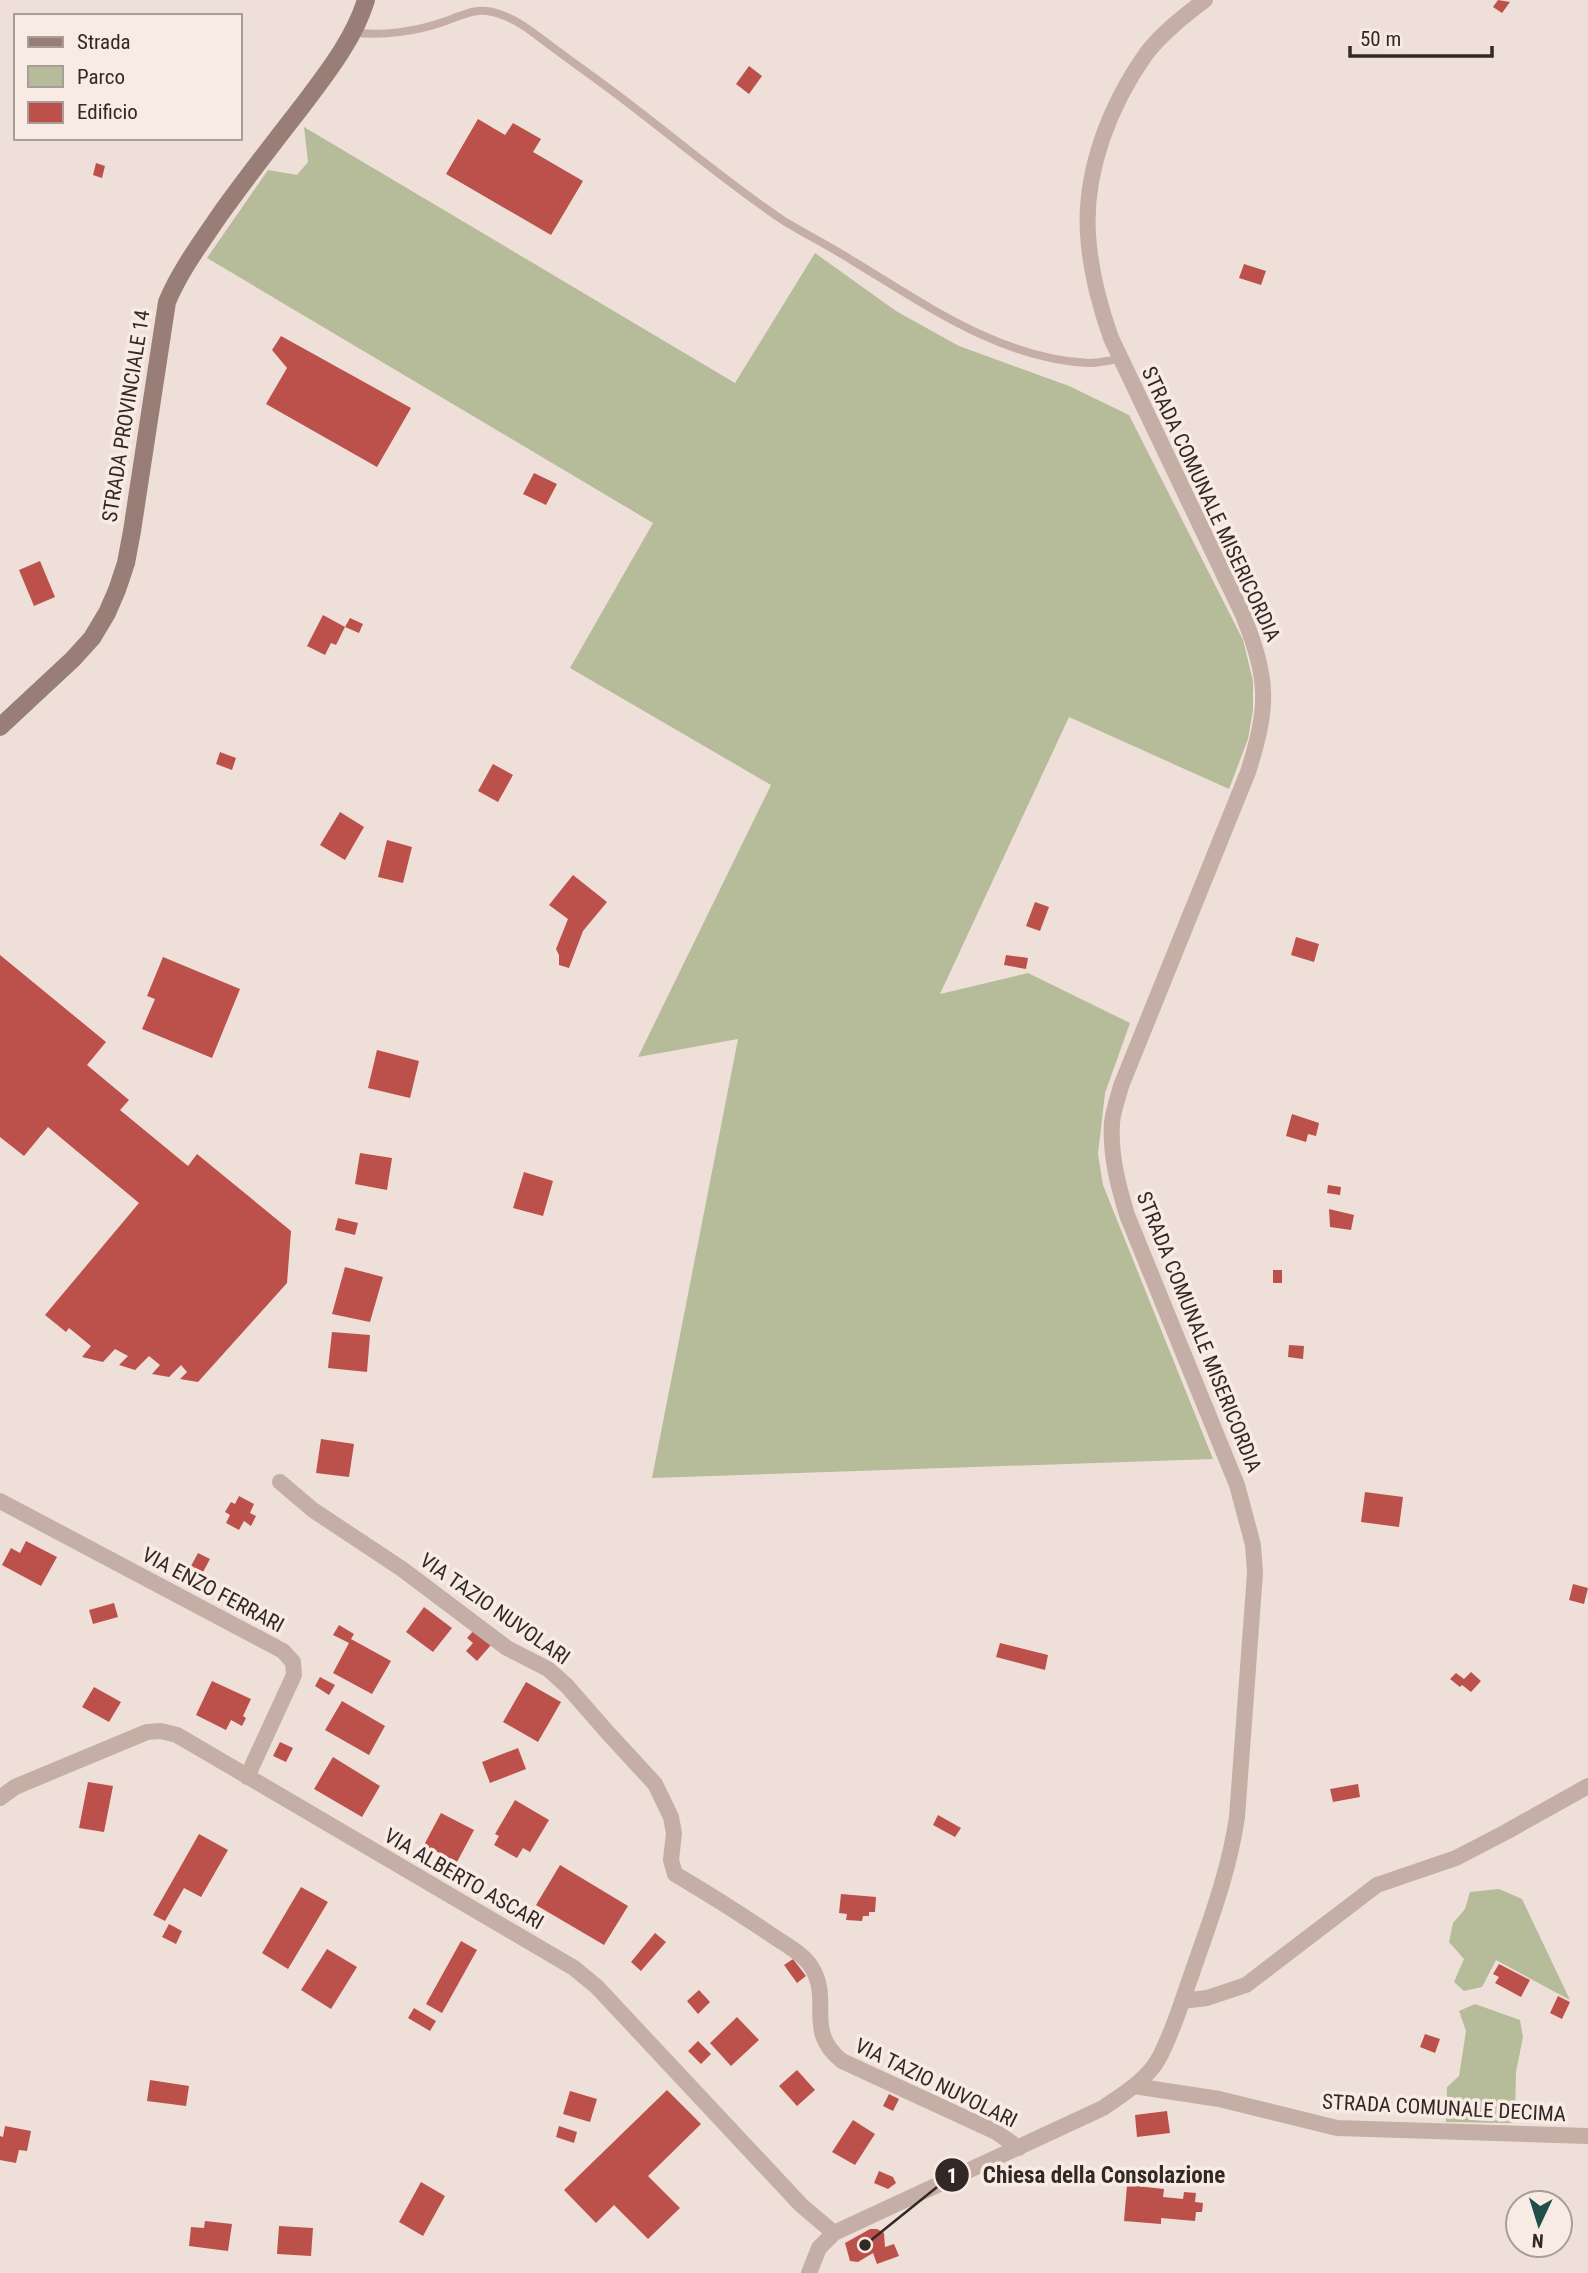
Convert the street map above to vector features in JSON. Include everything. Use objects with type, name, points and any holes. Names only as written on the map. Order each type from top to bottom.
[{"type":"main road","name":"STRADA PROVINCIALE 14","points":[[0,727],[92,638],[107,613],[126,563],[167,302],[176,281],[243,183],[324,76],[352,32],[366,0]]},
{"type":"street","name":"STRADA COMUNALE MISERICORDIA","points":[[834,2233],[1103,2108],[1134,2086],[1158,2060],[1182,2001],[1224,1881],[1232,1850],[1237,1818],[1255,1573],[1253,1545],[1237,1485],[1127,1214],[1116,1177],[1112,1121],[1122,1086],[1248,772],[1260,734],[1265,703],[1256,647],[1243,615],[1111,338],[1098,300],[1088,231],[1094,170],[1102,137],[1114,110],[1147,53],[1171,27],[1205,0]]},
{"type":"street","name":"VIA TAZIO NUVOLARI","points":[[280,1482],[313,1510],[402,1569],[507,1648],[548,1669],[567,1686],[607,1734],[655,1784],[673,1825],[671,1860],[675,1874],[799,1954],[812,1968],[819,1987],[821,2035],[831,2052],[842,2060],[996,2132],[1019,2148]]},
{"type":"street","name":"VIA ENZO FERRARI","points":[[0,1501],[283,1651],[292,1662],[294,1675],[247,1777]]},
{"type":"street","name":"VIA ALBERTO ASCARI","points":[[0,1798],[15,1787],[147,1732],[161,1731],[177,1735],[575,1968],[597,1987],[801,2205],[834,2233]]},
{"type":"street","points":[[1182,2001],[1207,1998],[1246,1985],[1377,1885],[1456,1858],[1588,1786]]},
{"type":"street","name":"STRADA COMUNALE DECIMA","points":[[1134,2086],[1219,2099],[1337,2128],[1588,2136]]},
{"type":"street","points":[[809,2273],[819,2248],[834,2233]]},
{"type":"lane","points":[[352,32],[372,35],[392,33],[481,10],[502,15],[536,35],[785,222],[853,260],[912,299],[967,329],[1048,356],[1091,363],[1121,358]]},
{"type":"green space","points":[[304,127],[735,383],[815,253],[896,311],[959,346],[1069,386],[1129,415],[1243,640],[1253,681],[1253,710],[1248,739],[1229,789],[1069,717],[940,994],[1028,973],[1130,1023],[1105,1093],[1098,1154],[1103,1185],[1213,1459],[652,1478],[738,1039],[638,1057],[771,785],[570,668],[653,523],[207,258],[268,170],[297,175],[308,162]]},
{"type":"green space","points":[[1499,1889],[1522,1899],[1570,2000],[1496,1960],[1482,1987],[1464,1991],[1454,1982],[1464,1959],[1449,1942],[1453,1923],[1465,1909],[1470,1892]]},
{"type":"green space","points":[[1475,2004],[1520,2020],[1523,2037],[1516,2072],[1515,2115],[1511,2123],[1446,2122],[1447,2087],[1459,2076],[1466,2031],[1459,2011]]},
{"type":"building","points":[[1498,0],[1510,2],[1502,13],[1493,7]]},
{"type":"building","points":[[749,66],[762,76],[749,94],[736,84]]},
{"type":"building","points":[[478,119],[505,135],[513,123],[541,139],[533,152],[583,181],[551,235],[446,174]]},
{"type":"building","points":[[96,163],[105,166],[102,178],[93,175]]},
{"type":"building","points":[[1244,264],[1266,271],[1261,285],[1239,278]]},
{"type":"building","points":[[281,336],[411,408],[377,467],[266,404],[287,368],[272,350]]},
{"type":"building","points":[[534,473],[557,484],[546,505],[523,494]]},
{"type":"building","points":[[40,561],[55,597],[34,606],[19,570]]},
{"type":"building","points":[[323,615],[345,627],[336,645],[331,643],[325,655],[307,646]]},
{"type":"building","points":[[350,618],[363,624],[359,633],[345,627]]},
{"type":"building","points":[[220,752],[236,758],[232,770],[216,764]]},
{"type":"building","points":[[493,764],[513,775],[498,802],[478,791]]},
{"type":"building","points":[[340,812],[364,827],[345,860],[320,845]]},
{"type":"building","points":[[387,840],[412,847],[403,883],[378,877]]},
{"type":"building","points":[[573,875],[607,902],[583,931],[569,968],[559,965],[556,949],[568,919],[549,905]]},
{"type":"building","points":[[1035,902],[1049,907],[1040,931],[1026,926]]},
{"type":"building","points":[[1296,937],[1319,944],[1314,962],[1291,955]]},
{"type":"building","points":[[0,955],[106,1042],[87,1065],[129,1100],[120,1110],[188,1166],[197,1154],[291,1231],[287,1283],[198,1382],[180,1379],[187,1372],[181,1365],[169,1377],[152,1374],[160,1365],[149,1356],[135,1370],[119,1365],[128,1356],[115,1349],[103,1362],[82,1357],[91,1346],[69,1328],[66,1332],[45,1315],[139,1203],[48,1127],[24,1156],[0,1137]]},
{"type":"building","points":[[1006,955],[1028,958],[1026,969],[1004,965]]},
{"type":"building","points":[[163,957],[240,989],[212,1058],[142,1029],[155,999],[147,996]]},
{"type":"building","points":[[377,1050],[419,1061],[410,1098],[368,1088]]},
{"type":"building","points":[[1292,1114],[1319,1123],[1316,1136],[1308,1134],[1306,1142],[1286,1136]]},
{"type":"building","points":[[360,1153],[392,1158],[387,1190],[355,1184]]},
{"type":"building","points":[[524,1172],[553,1181],[543,1216],[513,1208]]},
{"type":"building","points":[[1328,1185],[1341,1187],[1340,1195],[1327,1193]]},
{"type":"building","points":[[1329,1209],[1354,1215],[1351,1230],[1330,1227]]},
{"type":"building","points":[[338,1218],[358,1223],[355,1235],[335,1230]]},
{"type":"building","points":[[345,1267],[383,1277],[370,1322],[332,1314]]},
{"type":"building","points":[[1273,1270],[1282,1270],[1282,1283],[1273,1283]]},
{"type":"building","points":[[332,1332],[370,1335],[367,1372],[328,1368]]},
{"type":"building","points":[[1289,1345],[1304,1346],[1303,1359],[1288,1357]]},
{"type":"building","points":[[321,1439],[354,1444],[349,1477],[316,1473]]},
{"type":"building","points":[[1365,1492],[1403,1497],[1399,1527],[1361,1522]]},
{"type":"building","points":[[239,1496],[254,1504],[250,1513],[256,1516],[251,1526],[244,1521],[239,1530],[226,1523],[230,1515],[225,1512],[231,1502],[235,1504]]},
{"type":"building","points":[[26,1541],[57,1557],[41,1586],[2,1565],[11,1548],[20,1553]]},
{"type":"building","points":[[198,1553],[210,1559],[203,1572],[191,1566]]},
{"type":"building","points":[[1573,1584],[1588,1588],[1584,1604],[1569,1600]]},
{"type":"building","points":[[114,1603],[118,1617],[93,1624],[89,1610]]},
{"type":"building","points":[[424,1607],[452,1628],[433,1652],[406,1632]]},
{"type":"building","points":[[339,1625],[354,1634],[351,1639],[391,1661],[372,1694],[333,1673],[349,1643],[333,1635]]},
{"type":"building","points":[[474,1630],[491,1645],[477,1661],[466,1651],[473,1643],[467,1638]]},
{"type":"building","points":[[1000,1643],[1048,1655],[1045,1670],[996,1657]]},
{"type":"building","points":[[1471,1672],[1481,1681],[1471,1692],[1450,1679],[1456,1673],[1464,1679]]},
{"type":"building","points":[[320,1677],[335,1685],[329,1695],[315,1686]]},
{"type":"building","points":[[212,1681],[251,1699],[243,1716],[246,1718],[242,1726],[231,1720],[226,1730],[196,1715]]},
{"type":"building","points":[[526,1682],[561,1702],[538,1742],[503,1722]]},
{"type":"building","points":[[94,1687],[121,1702],[109,1722],[82,1707]]},
{"type":"building","points":[[342,1701],[385,1726],[369,1755],[325,1730]]},
{"type":"building","points":[[280,1742],[293,1748],[286,1762],[273,1756]]},
{"type":"building","points":[[518,1748],[526,1769],[490,1783],[482,1762]]},
{"type":"building","points":[[333,1757],[380,1786],[362,1817],[314,1789]]},
{"type":"building","points":[[88,1782],[113,1786],[104,1832],[79,1828]]},
{"type":"building","points":[[1358,1784],[1360,1797],[1333,1802],[1330,1789]]},
{"type":"building","points":[[515,1800],[549,1820],[530,1852],[523,1848],[517,1858],[494,1845],[499,1836],[495,1834]]},
{"type":"building","points":[[441,1813],[474,1830],[457,1862],[424,1845]]},
{"type":"building","points":[[938,1815],[961,1828],[955,1837],[933,1825]]},
{"type":"building","points":[[199,1834],[228,1850],[201,1897],[184,1888],[165,1921],[153,1915]]},
{"type":"building","points":[[560,1865],[628,1906],[604,1945],[536,1905]]},
{"type":"building","points":[[301,1887],[328,1902],[288,1969],[262,1953]]},
{"type":"building","points":[[841,1894],[876,1897],[875,1912],[863,1916],[862,1921],[846,1920],[847,1914],[839,1913]]},
{"type":"building","points":[[169,1924],[182,1931],[176,1944],[162,1937]]},
{"type":"building","points":[[655,1933],[666,1942],[641,1971],[631,1962]]},
{"type":"building","points":[[461,1941],[477,1950],[442,2013],[426,2004]]},
{"type":"building","points":[[327,1949],[357,1967],[331,2009],[301,1990]]},
{"type":"building","points":[[793,1959],[806,1976],[797,1983],[784,1965]]},
{"type":"building","points":[[1499,1964],[1530,1980],[1521,1997],[1495,1983],[1499,1977],[1493,1974]]},
{"type":"building","points":[[699,1990],[710,2002],[698,2014],[687,2001]]},
{"type":"building","points":[[1558,1996],[1570,2002],[1562,2019],[1550,2013]]},
{"type":"building","points":[[414,2008],[436,2021],[430,2031],[408,2018]]},
{"type":"building","points":[[737,2017],[759,2040],[731,2066],[710,2043]]},
{"type":"building","points":[[1425,2034],[1440,2039],[1435,2053],[1420,2047]]},
{"type":"building","points":[[698,2041],[711,2054],[701,2064],[688,2051]]},
{"type":"building","points":[[797,2070],[815,2090],[797,2106],[779,2086]]},
{"type":"building","points":[[150,2080],[189,2086],[186,2106],[147,2101]]},
{"type":"building","points":[[667,2090],[701,2124],[648,2176],[680,2208],[648,2239],[614,2205],[596,2223],[564,2190]]},
{"type":"building","points":[[570,2091],[597,2099],[590,2122],[563,2114]]},
{"type":"building","points":[[889,2094],[899,2099],[893,2111],[883,2106]]},
{"type":"building","points":[[1167,2111],[1170,2133],[1137,2137],[1135,2115]]},
{"type":"building","points":[[853,2120],[875,2134],[855,2165],[832,2152]]},
{"type":"building","points":[[5,2126],[31,2131],[27,2151],[19,2150],[16,2163],[0,2160],[0,2136],[3,2137]]},
{"type":"building","points":[[559,2126],[577,2132],[574,2143],[556,2137]]},
{"type":"building","points":[[879,2171],[893,2177],[896,2183],[888,2189],[874,2183]]},
{"type":"building","points":[[421,2182],[445,2196],[423,2236],[399,2222]]},
{"type":"building","points":[[1127,2185],[1164,2189],[1163,2197],[1183,2199],[1184,2192],[1196,2193],[1195,2202],[1203,2203],[1202,2212],[1196,2212],[1195,2221],[1161,2218],[1161,2224],[1124,2221]]},
{"type":"building","points":[[205,2221],[232,2224],[228,2251],[189,2246],[191,2227],[204,2228]]},
{"type":"building","points":[[279,2226],[313,2228],[311,2256],[277,2254]]},
{"type":"building","points":[[870,2229],[884,2233],[885,2247],[894,2244],[899,2256],[877,2264],[873,2253],[858,2262],[850,2261],[845,2243]]},
{"type":"place","name":"Chiesa della Consolazione","points":[[865,2245]]}]
